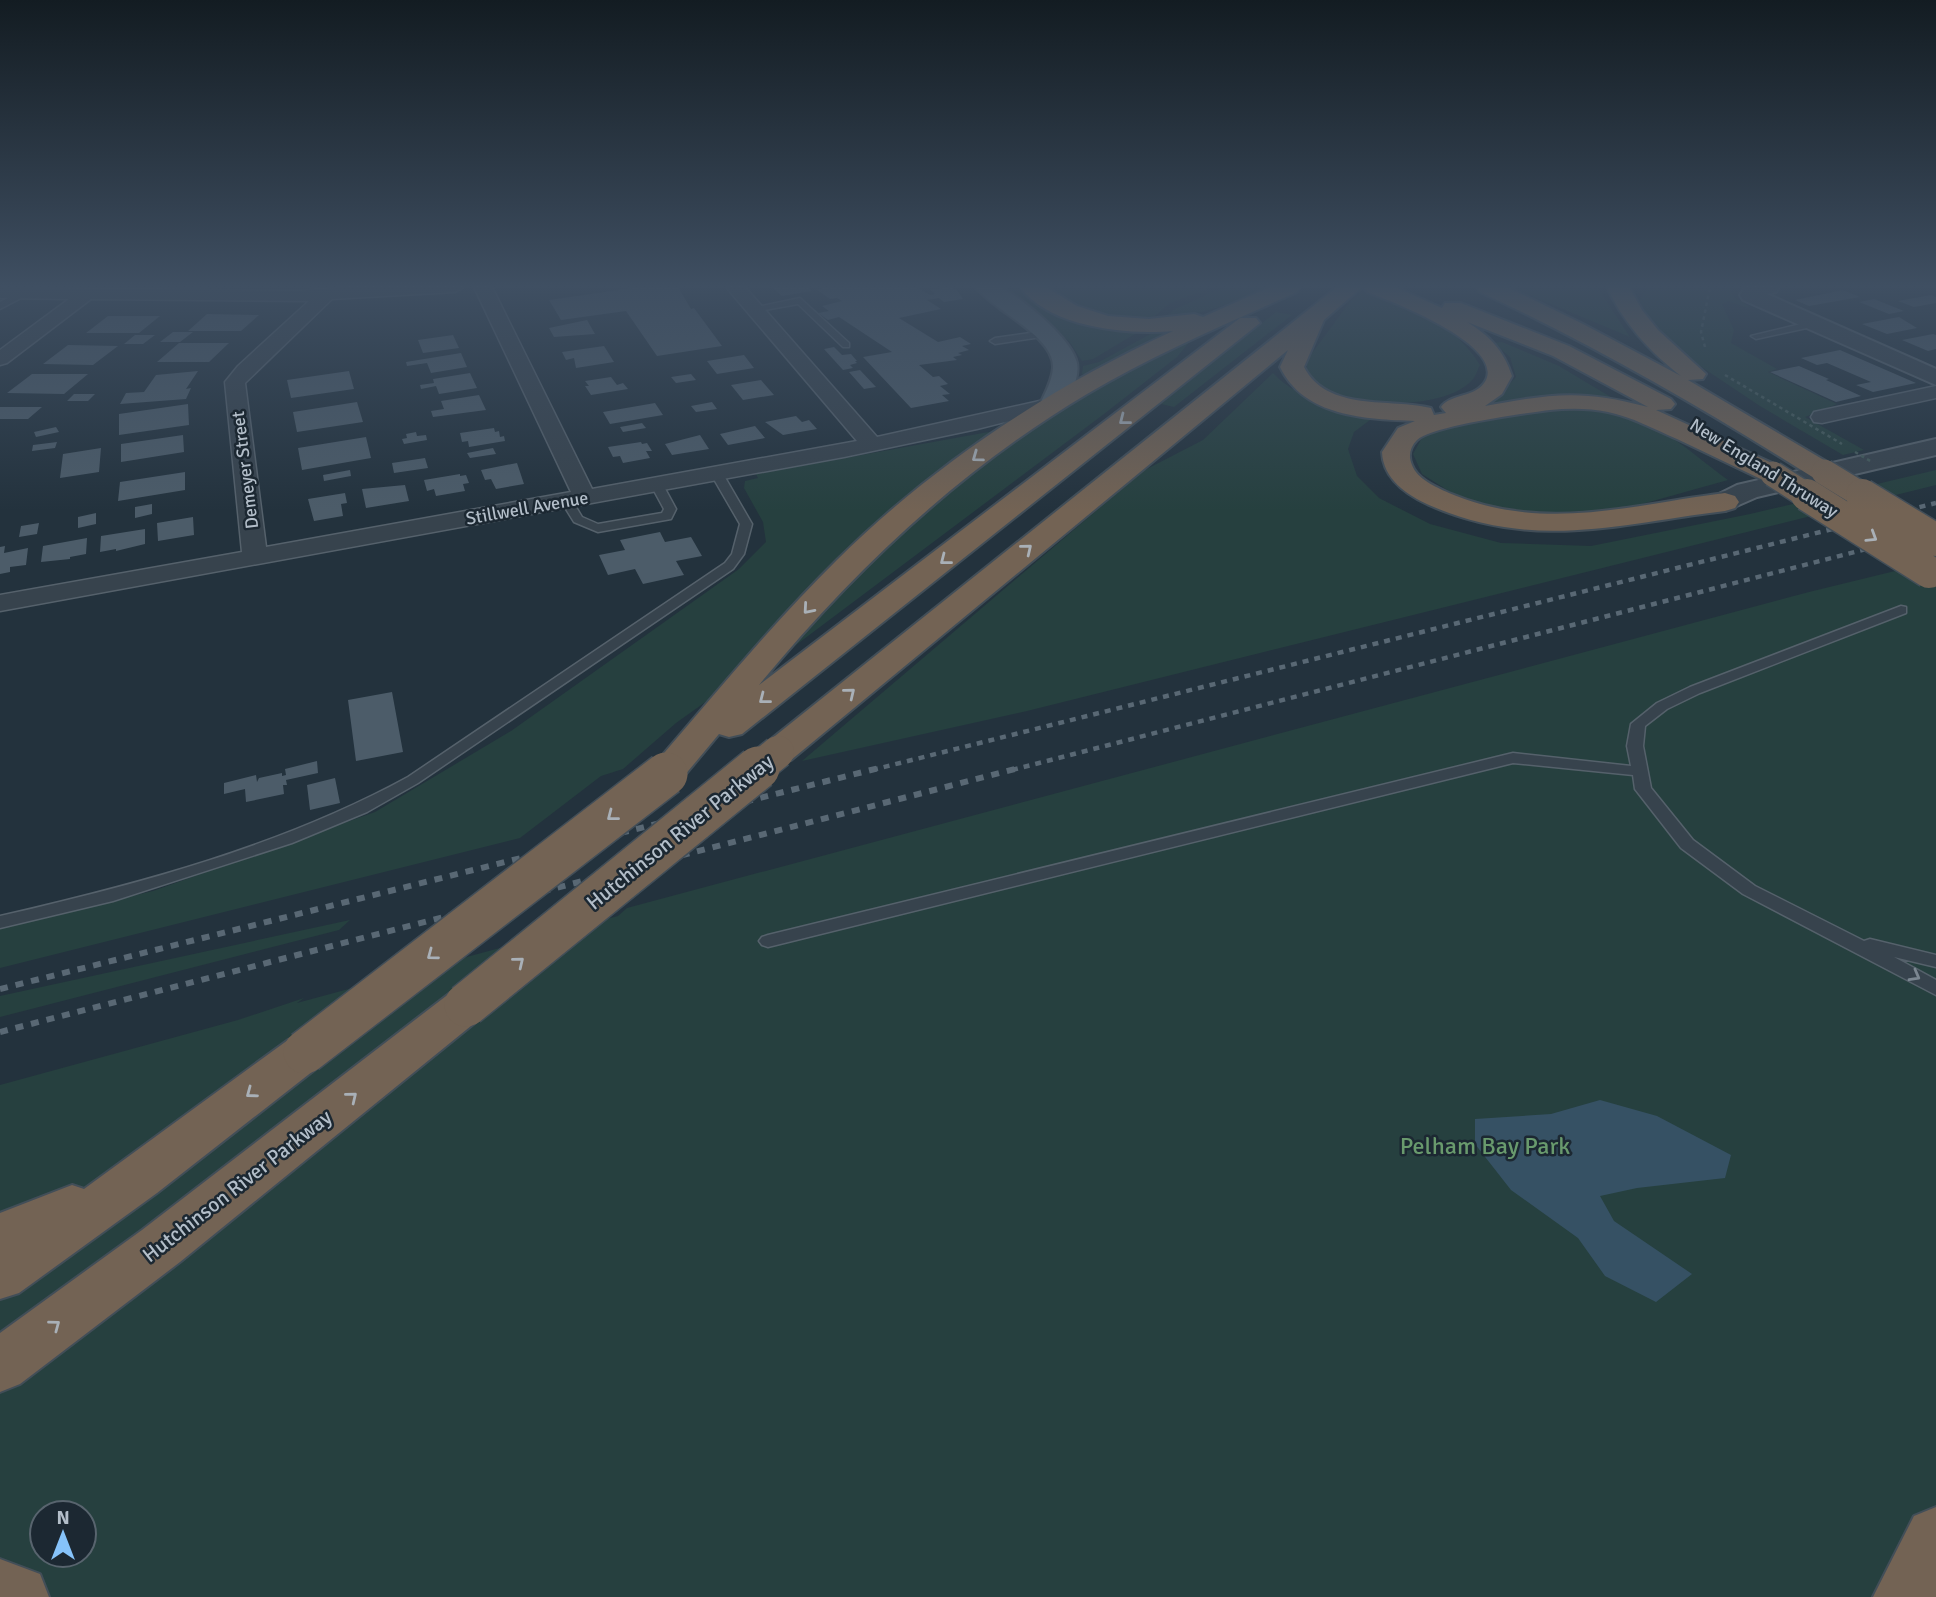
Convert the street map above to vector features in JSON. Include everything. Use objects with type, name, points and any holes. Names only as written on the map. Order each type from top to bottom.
[{"type":"highway","points":[[666,774],[855,559],[936,488],[1053,404],[1136,362]]},
{"type":"highway","points":[[0,1276],[139,1178],[305,1052],[1196,362]]},
{"type":"highway","name":"Hutchinson River Parkway","points":[[0,1366],[172,1238],[467,1005],[1260,362]]},
{"type":"highway","points":[[1295,362],[1292,367],[1301,384],[1321,396],[1349,406],[1422,414]]},
{"type":"highway","points":[[1494,362],[1500,372],[1497,386],[1479,399],[1400,421],[1379,438],[1373,449],[1373,466],[1385,482],[1410,502],[1464,525],[1535,538],[1601,537],[1669,525],[1709,513],[1725,502]]},
{"type":"highway","name":"New England Thruway","points":[[1583,362],[1671,409],[1934,576]]},
{"type":"highway","name":"New England Thruway","points":[[1641,362],[1748,418],[1824,472],[1936,540]]},
{"type":"highway","points":[[1678,362],[1748,418]]},
{"type":"highway","points":[[1725,502],[1580,524],[1524,523],[1475,513],[1439,499],[1406,477],[1395,458],[1398,445],[1407,434],[1425,425],[1451,418],[1561,401],[1599,402],[1641,413],[1773,474]]},
{"type":"highway","points":[[0,1236],[139,1178]]},
{"type":"highway","points":[[1905,1597],[1936,1538]]},
{"type":"highway","points":[[0,1591],[17,1597]]},
{"type":"main road","points":[[1053,404],[1065,373],[1065,362]]},
{"type":"street","name":"Demeyer Street","points":[[254,362],[235,382],[255,557]]},
{"type":"street","points":[[515,362],[576,499]]},
{"type":"street","points":[[799,362],[872,444]]},
{"type":"street","points":[[1898,362],[1936,378]]},
{"type":"street","points":[[1822,417],[1936,392]]},
{"type":"street","name":"Stillwell Avenue","points":[[0,603],[717,474],[977,423],[1053,404]]},
{"type":"street","points":[[1725,502],[1747,491],[1936,447]]},
{"type":"lane","points":[[0,922],[107,897],[286,839],[361,809],[414,780],[578,666],[729,566],[738,554],[746,524],[717,474]]},
{"type":"lane","points":[[576,499],[574,517],[590,527],[598,528],[667,516],[670,509],[657,485]]},
{"type":"lane","points":[[1901,610],[1695,690],[1662,706],[1638,724],[1635,746],[1643,789],[1687,844],[1749,890],[1850,940],[1936,988]]},
{"type":"lane","points":[[768,941],[1513,758],[1639,771]]},
{"type":"lane","points":[[1850,940],[1936,961]]},
{"type":"path","points":[[1716,369],[1842,444]]},
{"type":"path","points":[[1854,451],[1877,465]]},
{"type":"green space","points":[[1114,362],[1091,374],[1082,374],[1083,366]]},
{"type":"green space","points":[[1145,362],[1171,362],[780,657],[814,612],[942,489],[1076,398]]},
{"type":"green space","points":[[1214,362],[1232,362],[1174,407],[1161,404]]},
{"type":"green space","points":[[1307,362],[1478,362],[1480,365],[1473,379],[1460,390],[1443,397],[1400,403],[1357,400],[1338,395],[1324,389],[1307,375]]},
{"type":"green space","points":[[1511,362],[1548,362],[1614,399],[1551,396],[1472,408],[1501,393],[1516,377]]},
{"type":"green space","points":[[1694,362],[1764,362],[1777,369],[1768,372],[1837,404],[1805,417],[1864,450],[1843,455],[1760,406]]},
{"type":"green space","points":[[1273,373],[1283,383],[1307,397],[1374,417],[1354,432],[1348,449],[1357,476],[1379,498],[1430,524],[1501,543],[1591,546],[1750,514],[1936,470],[1936,485],[1027,711],[802,761],[1143,471],[1203,440]]},
{"type":"green space","points":[[1564,407],[1608,410],[1647,423],[1671,437],[1728,480],[1635,506],[1561,514],[1498,510],[1455,495],[1422,474],[1413,454],[1423,436],[1451,426]]},
{"type":"green space","points":[[994,431],[904,502],[728,686],[676,723],[623,769],[601,776],[520,838],[0,968],[0,928],[153,891],[375,812],[511,731],[739,569],[766,542],[763,522],[744,488],[745,481],[758,478],[756,474]]},
{"type":"green space","name":"Pelham Bay Park","points":[[1936,561],[1936,1597],[0,1597],[0,1085],[238,1020],[304,998],[297,1003],[618,916],[627,908],[1809,592]]},
{"type":"green space","points":[[350,920],[339,930],[0,1017],[0,996]]},
{"type":"water","points":[[1600,1100],[1657,1116],[1731,1155],[1725,1178],[1637,1188],[1600,1196],[1614,1221],[1692,1274],[1656,1302],[1605,1276],[1578,1238],[1511,1190],[1475,1144],[1475,1119],[1551,1114]]},
{"type":"building","points":[[46,362],[98,362],[93,365],[43,364]]},
{"type":"building","points":[[406,362],[465,362],[467,367],[431,373],[427,363],[407,366]]},
{"type":"building","points":[[575,362],[614,362],[576,368]]},
{"type":"building","points":[[707,362],[749,362],[754,368],[717,374]]},
{"type":"building","points":[[835,362],[857,363],[850,365],[853,368],[843,370]]},
{"type":"building","points":[[867,362],[945,362],[919,365],[933,377],[939,376],[948,384],[940,386],[950,394],[942,395],[949,401],[911,408]]},
{"type":"building","points":[[1809,362],[1867,362],[1916,383],[1873,392],[1856,385],[1871,382],[1827,363],[1817,365]]},
{"type":"building","points":[[1799,366],[1861,396],[1836,402],[1770,372]]},
{"type":"building","points":[[860,370],[876,387],[864,389],[849,372]]},
{"type":"building","points":[[198,371],[186,389],[191,388],[186,399],[120,404],[126,393],[144,392],[156,375]]},
{"type":"building","points":[[349,371],[354,389],[291,398],[287,380]]},
{"type":"building","points":[[470,373],[477,388],[439,394],[436,386],[421,389],[420,385],[434,383],[433,379]]},
{"type":"building","points":[[32,374],[88,374],[64,394],[7,393]]},
{"type":"building","points":[[691,374],[696,380],[676,383],[671,377]]},
{"type":"building","points":[[611,377],[617,385],[623,383],[628,389],[591,395],[585,386],[589,386],[585,381]]},
{"type":"building","points":[[761,380],[774,395],[743,400],[731,385]]},
{"type":"building","points":[[74,394],[95,394],[88,401],[67,401]]},
{"type":"building","points":[[479,395],[486,410],[433,417],[431,411],[444,409],[441,401]]},
{"type":"building","points":[[357,402],[363,422],[297,432],[293,412]]},
{"type":"building","points":[[712,402],[717,409],[696,412],[691,406]]},
{"type":"building","points":[[655,403],[663,415],[610,424],[603,412]]},
{"type":"building","points":[[188,404],[189,425],[119,435],[119,414]]},
{"type":"building","points":[[0,407],[42,407],[28,419],[0,419]]},
{"type":"building","points":[[796,416],[802,422],[809,420],[817,429],[783,435],[765,422]]},
{"type":"building","points":[[642,423],[646,428],[623,432],[620,427]]},
{"type":"building","points":[[755,426],[765,438],[728,445],[720,434]]},
{"type":"building","points":[[56,427],[59,432],[36,437],[34,432]]},
{"type":"building","points":[[494,428],[495,432],[499,431],[500,437],[504,436],[505,441],[469,447],[468,441],[462,442],[460,433]]},
{"type":"building","points":[[416,432],[417,436],[426,435],[427,440],[404,444],[402,439],[407,438],[406,434]]},
{"type":"building","points":[[183,435],[184,452],[121,462],[121,444]]},
{"type":"building","points":[[700,435],[709,449],[672,455],[665,444]]},
{"type":"building","points":[[366,437],[371,458],[302,470],[298,448]]},
{"type":"building","points":[[57,442],[55,448],[32,451],[33,445]]},
{"type":"building","points":[[647,443],[652,451],[646,451],[650,458],[623,463],[620,456],[613,457],[608,447]]},
{"type":"building","points":[[101,448],[99,472],[60,478],[63,454]]},
{"type":"building","points":[[493,448],[496,454],[470,458],[467,453]]},
{"type":"building","points":[[425,458],[428,468],[394,473],[392,463]]},
{"type":"building","points":[[517,463],[524,484],[496,489],[491,479],[485,480],[481,470]]},
{"type":"building","points":[[350,470],[351,476],[324,481],[323,475]]},
{"type":"building","points":[[185,472],[185,490],[118,501],[120,482]]},
{"type":"building","points":[[466,475],[469,483],[463,484],[465,491],[436,496],[434,489],[427,491],[424,480]]},
{"type":"building","points":[[405,485],[409,501],[366,508],[362,489]]},
{"type":"building","points":[[345,493],[347,503],[341,504],[343,516],[314,521],[308,499]]},
{"type":"building","points":[[152,504],[152,514],[135,518],[135,507]]},
{"type":"building","points":[[96,513],[96,524],[78,528],[78,517]]},
{"type":"building","points":[[193,517],[194,535],[158,541],[157,523]]},
{"type":"building","points":[[39,523],[37,534],[19,537],[21,526]]},
{"type":"building","points":[[145,529],[145,544],[100,552],[101,536]]},
{"type":"building","points":[[660,532],[665,542],[691,537],[702,556],[676,561],[684,575],[643,584],[635,569],[608,575],[599,555],[625,550],[620,540]]},
{"type":"building","points":[[87,538],[86,554],[70,559],[41,562],[43,546]]},
{"type":"building","points":[[5,546],[4,553],[28,548],[26,565],[10,567],[10,572],[0,574],[0,547]]},
{"type":"building","points":[[392,692],[403,752],[356,761],[348,700]]},
{"type":"building","points":[[317,761],[318,773],[286,780],[287,785],[283,785],[284,794],[246,802],[245,789],[224,794],[224,783],[256,775],[257,782],[259,778],[282,773],[282,776],[286,775],[285,769]]},
{"type":"building","points":[[335,778],[340,803],[310,810],[307,785]]},
{"type":"railway","points":[[872,770],[1936,503]]},
{"type":"railway","points":[[1012,770],[1936,531]]},
{"type":"railway","points":[[0,989],[879,768]]},
{"type":"railway","points":[[0,1032],[1019,768]]}]
